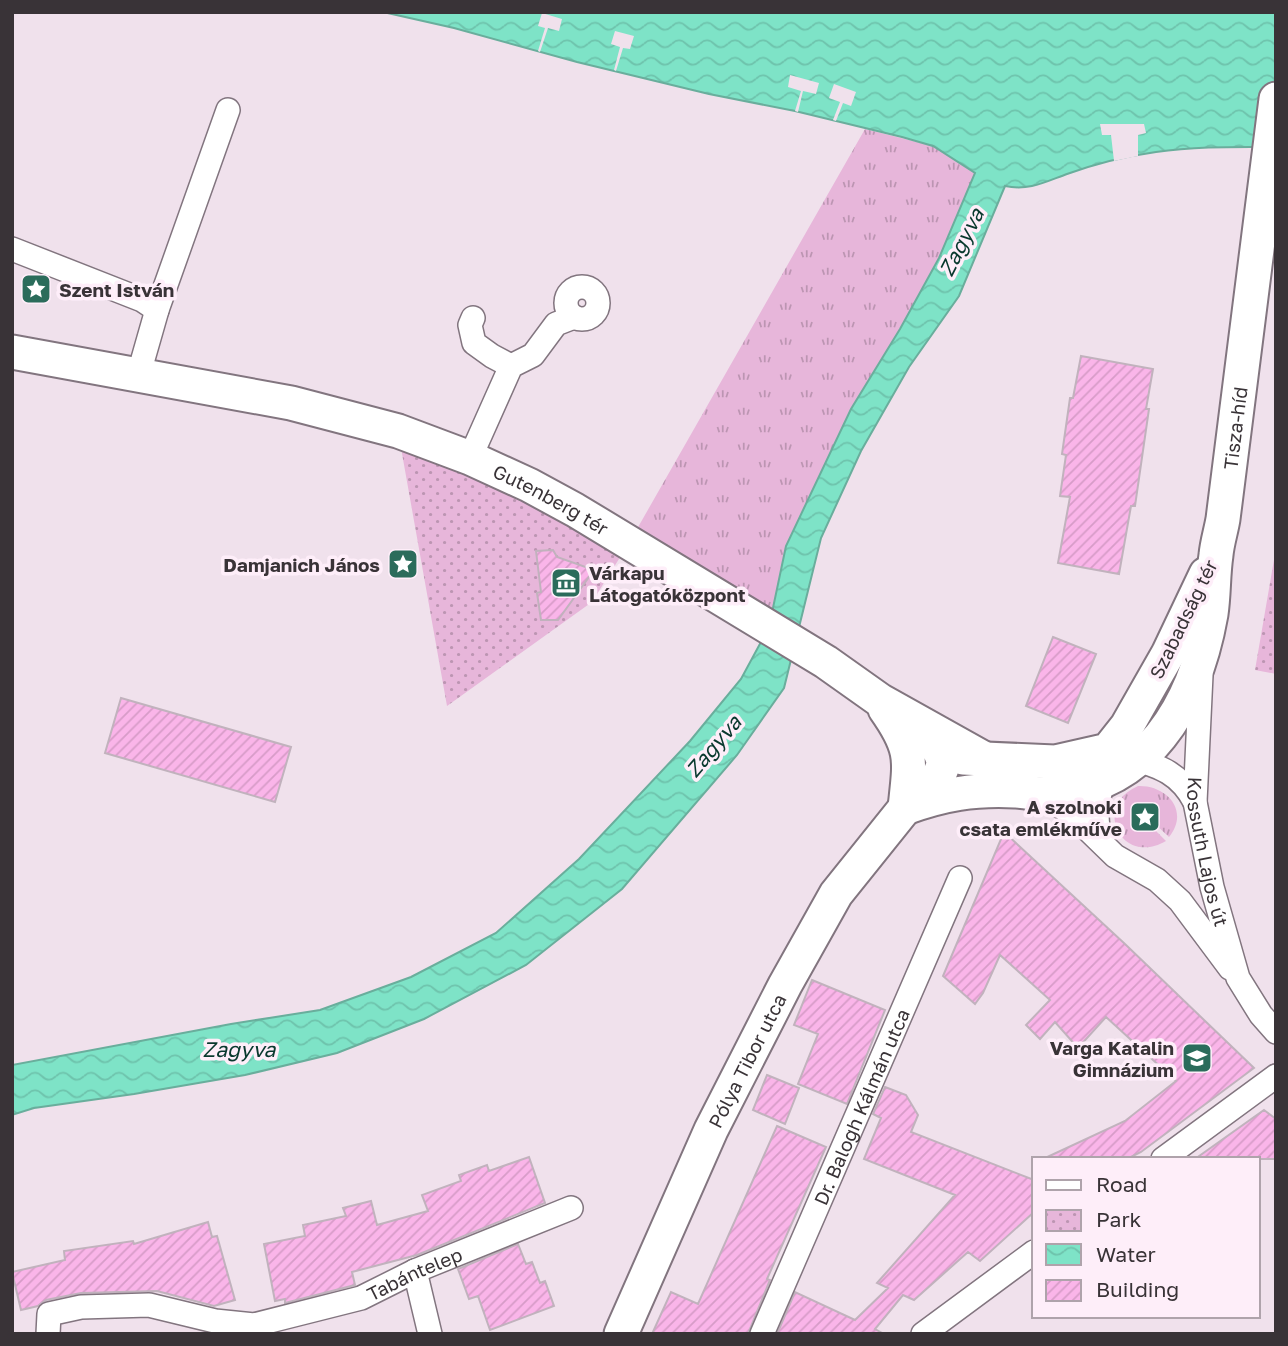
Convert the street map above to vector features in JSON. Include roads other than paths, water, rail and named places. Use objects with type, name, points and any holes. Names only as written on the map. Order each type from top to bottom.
[{"type":"main road","name":"Tisza-híd","points":[[1216,552],[1223,519],[1276,99]]},
{"type":"main road","name":"Gutenberg tér","points":[[12,352],[291,402],[398,431],[470,458],[529,485],[825,662],[916,722],[963,759],[998,778],[1046,794]]},
{"type":"main road","name":"Szabadság tér","points":[[1046,794],[1102,784],[1123,755],[1169,728],[1185,699],[1201,658],[1211,611],[1216,552]]},
{"type":"main road","name":"Szabadság tér","points":[[1123,755],[1127,726],[1168,654],[1216,552]]},
{"type":"main road","points":[[881,701],[903,734],[908,754],[905,808],[939,796],[965,792],[1015,791],[1046,794]]},
{"type":"main road","points":[[963,759],[1055,762],[1123,755]]},
{"type":"main road","name":"Pólya Tibor utca","points":[[621,1334],[711,1130],[785,985],[836,894],[905,808],[927,771],[963,759]]},
{"type":"street","points":[[139,373],[157,310],[228,110]]},
{"type":"street","points":[[12,249],[142,300],[157,310]]},
{"type":"street","points":[[473,318],[471,326],[474,343],[511,366],[533,355],[556,324],[574,317]]},
{"type":"street","name":"Gutenberg tér","points":[[470,458],[511,366]]},
{"type":"street","name":"Kossuth Lajos út","points":[[1201,658],[1195,802],[1212,887],[1238,978],[1261,1015],[1276,1032]]},
{"type":"street","points":[[1123,755],[1176,776],[1188,787],[1195,802]]},
{"type":"street","points":[[1102,784],[1096,809],[1097,827],[1103,843]]},
{"type":"street","points":[[1046,794],[1115,856],[1157,880],[1180,901],[1238,978]]},
{"type":"street","name":"Dr. Balogh Kálmán utca","points":[[762,1334],[960,878]]},
{"type":"street","points":[[1166,1157],[1276,1076]]},
{"type":"street","name":"Tabántelep","points":[[48,1334],[49,1314],[81,1307],[149,1306],[253,1329],[362,1298],[415,1271],[571,1208]]},
{"type":"street","points":[[923,1334],[1032,1253]]},
{"type":"street","points":[[415,1271],[430,1334]]},
{"type":"water","name":"Zagyva","points":[[383,12],[1276,12],[1276,147],[1201,148],[1156,152],[1078,170],[1037,185],[1005,186],[959,296],[909,367],[861,451],[821,538],[784,688],[737,755],[622,889],[526,965],[424,1019],[337,1053],[245,1075],[34,1108],[12,1115],[12,1065],[320,1010],[411,977],[496,933],[579,859],[690,741],[741,679],[769,627],[786,546],[851,409],[939,258],[975,173],[933,146],[902,137],[795,111],[709,94]]},
{"type":"place","name":"Szent István","points":[[36,289]]},
{"type":"place","name":"Damjanich János","points":[[403,564]]},
{"type":"place","name":"Várkapu Látogatóközpont","points":[[566,583]]},
{"type":"place","name":"A szolnoki csata emlékműve","points":[[1145,817]]},
{"type":"place","name":"Varga Katalin Gimnázium","points":[[1197,1058]]}]
